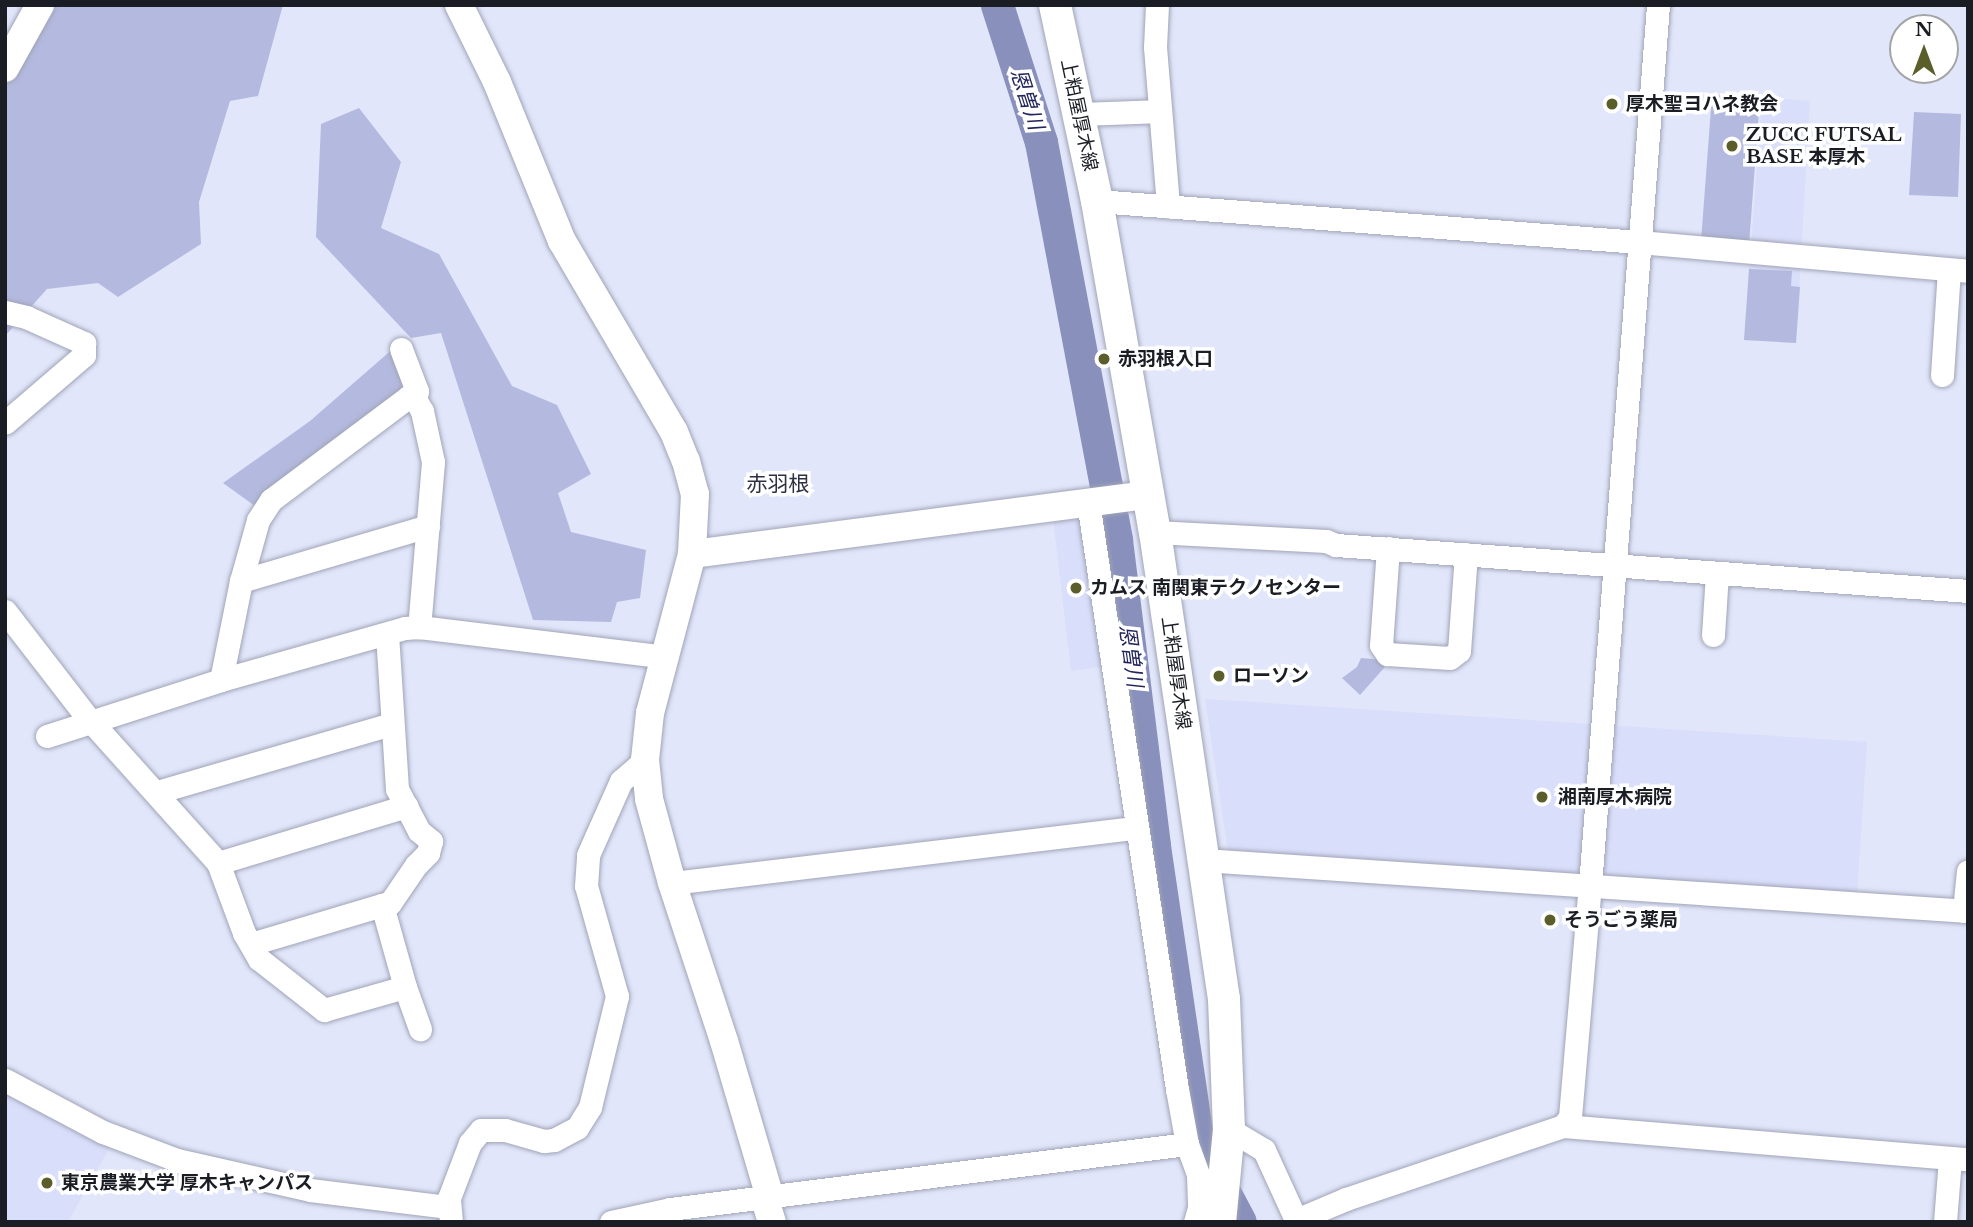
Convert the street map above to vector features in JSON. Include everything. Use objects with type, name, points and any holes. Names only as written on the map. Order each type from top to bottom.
[{"type":"main road","name":"上粕屋厚木線","points":[[1055,5],[1097,201],[1137,497],[1155,531],[1224,999],[1228,1144],[1220,1222]]},
{"type":"street","points":[[5,68],[40,5]]},
{"type":"street","points":[[459,5],[497,82],[562,240],[674,432],[695,494],[692,554],[650,713],[645,760],[649,799],[672,883],[724,1041],[771,1209]]},
{"type":"street","points":[[1157,5],[1155,47],[1158,111],[1168,206]]},
{"type":"street","points":[[1563,1126],[1570,1116],[1590,885],[1658,5]]},
{"type":"street","points":[[1078,114],[1158,111]]},
{"type":"street","points":[[1097,201],[1640,242],[1959,271],[1942,375]]},
{"type":"street","points":[[5,313],[26,317],[83,343],[88,348],[5,423]]},
{"type":"street","points":[[401,349],[416,391],[415,399],[429,434],[433,462],[419,626]]},
{"type":"street","points":[[221,680],[253,529],[271,500],[408,397],[415,399]]},
{"type":"street","points":[[692,554],[1137,497]]},
{"type":"street","points":[[1089,502],[1136,828],[1187,1144],[1200,1189],[1195,1222]]},
{"type":"street","points":[[241,582],[428,526]]},
{"type":"street","points":[[1155,531],[1326,541],[1336,545],[1968,591]]},
{"type":"street","points":[[1388,548],[1381,645],[1387,654],[1450,659],[1459,651],[1466,554]]},
{"type":"street","points":[[1713,635],[1717,573]]},
{"type":"street","points":[[5,611],[93,723],[218,863],[244,933],[260,959],[324,1010],[405,987]]},
{"type":"street","points":[[47,736],[221,680],[419,626],[666,657]]},
{"type":"street","points":[[251,944],[390,902],[416,864],[428,853],[431,841],[419,831],[397,789],[387,634]]},
{"type":"street","points":[[157,792],[391,724]]},
{"type":"street","points":[[5,1080],[103,1132],[177,1160],[310,1190],[450,1214],[470,1143],[481,1130],[505,1130],[544,1141],[554,1140],[577,1128],[590,1107],[617,996],[586,886],[588,855],[621,781],[645,760]]},
{"type":"street","points":[[218,863],[407,806]]},
{"type":"street","points":[[672,883],[1136,828]]},
{"type":"street","points":[[1203,860],[1966,911],[1968,871]]},
{"type":"street","points":[[382,905],[420,1029]]},
{"type":"street","points":[[1228,1144],[1264,1150],[1296,1220],[1332,1215],[1563,1126],[1959,1159],[1945,1222]]},
{"type":"street","points":[[611,1222],[771,1209],[1187,1144]]},
{"type":"shaded area","points":[[42,5],[283,5],[258,96],[230,101],[199,202],[201,244],[118,297],[98,283],[47,289],[5,336],[5,74]]},
{"type":"shaded area","name":"ZUCC FUTSAL BASE 本厚木","points":[[1712,95],[1760,98],[1749,245],[1701,241]]},
{"type":"shaded area","points":[[1762,97],[1810,101],[1796,343],[1744,340]]},
{"type":"shaded area","points":[[359,108],[401,162],[381,228],[439,254],[512,386],[557,405],[591,474],[558,493],[571,532],[646,550],[640,598],[617,602],[611,622],[533,620],[441,333],[411,338],[316,237],[321,124]]},
{"type":"shaded area","points":[[1914,112],[1961,114],[1958,197],[1909,195]]},
{"type":"shaded area","points":[[1749,269],[1792,271],[1791,286],[1800,287],[1796,343],[1744,340]]},
{"type":"shaded area","points":[[395,347],[405,388],[255,506],[223,483],[310,421]]},
{"type":"shaded area","points":[[1086,515],[1109,666],[1071,671],[1053,518]]},
{"type":"shaded area","points":[[1361,658],[1384,660],[1384,668],[1360,695],[1342,678],[1357,667]]},
{"type":"shaded area","name":"湘南厚木病院","points":[[1205,699],[1867,742],[1857,895],[1228,852]]},
{"type":"shaded area","name":"東京農業大学 厚木キャンパス","points":[[5,1088],[111,1145],[68,1222],[5,1222]]},
{"type":"waterway","name":"恩曽川","points":[[997,5],[1041,142],[1116,540],[1154,846],[1198,1143],[1240,1222]]},
{"type":"place","name":"厚木聖ヨハネ教会","points":[[1612,104]]},
{"type":"place","name":"ZUCC FUTSAL BASE 本厚木","points":[[1732,146]]},
{"type":"place","name":"赤羽根入口","points":[[1104,359]]},
{"type":"place","name":"カムス 南関東テクノセンター","points":[[1076,588]]},
{"type":"place","name":"ローソン","points":[[1219,676]]},
{"type":"place","name":"湘南厚木病院","points":[[1542,797]]},
{"type":"place","name":"そうごう薬局","points":[[1550,920]]},
{"type":"place","name":"東京農業大学 厚木キャンパス","points":[[47,1183]]},
{"type":"district","name":"赤羽根","points":[[778,484]]}]
